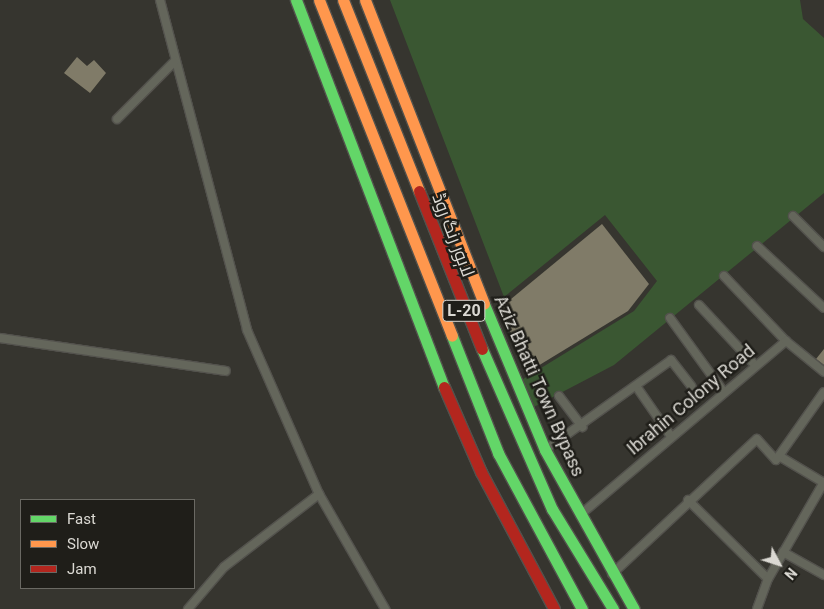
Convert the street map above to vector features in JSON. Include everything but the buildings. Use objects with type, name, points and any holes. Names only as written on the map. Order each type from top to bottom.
[{"type":"main road","points":[[296,0],[440,378],[481,472],[554,609]]},
{"type":"main road","name":"L-20","points":[[319,0],[498,453],[582,609]]},
{"type":"main road","name":"لاہور رنگ روڈ","points":[[342,0],[518,438],[552,509],[613,609]]},
{"type":"main road","name":"Aziz Bhatti Town Bypass","points":[[365,0],[545,450],[612,574],[634,609]]},
{"type":"street","points":[[160,0],[235,295],[319,494],[385,609]]},
{"type":"street","points":[[117,119],[176,61]]},
{"type":"street","points":[[793,216],[824,247]]},
{"type":"street","points":[[758,246],[824,308]]},
{"type":"street","points":[[724,276],[786,342],[824,372]]},
{"type":"street","points":[[699,305],[754,364]]},
{"type":"street","points":[[670,318],[723,391]]},
{"type":"street","points":[[0,338],[226,371]]},
{"type":"street","name":"Ibrahin Colony Road","points":[[580,515],[754,364],[786,342]]},
{"type":"street","points":[[545,450],[582,427],[671,360],[691,386]]},
{"type":"street","points":[[636,386],[670,435]]},
{"type":"street","points":[[612,574],[688,500],[757,440],[776,460],[824,392]]},
{"type":"street","points":[[560,396],[582,427]]},
{"type":"street","points":[[757,609],[768,579],[823,482],[779,456]]},
{"type":"street","points":[[188,609],[224,567],[319,494]]},
{"type":"street","points":[[688,500],[768,579]]},
{"type":"street","points":[[783,552],[824,575]]},
{"type":"green space","points":[[390,0],[800,0],[803,19],[824,38],[824,193],[614,365],[528,410],[515,384],[634,311],[657,281],[605,215],[504,297]]},
{"type":"traffic: fast","points":[[296,0],[444,387]]},
{"type":"traffic: fast","points":[[484,304],[545,450],[634,609]]},
{"type":"traffic: fast","points":[[452,336],[498,453],[582,609]]},
{"type":"traffic: fast","points":[[482,349],[552,509],[613,609]]},
{"type":"traffic: slow","points":[[319,0],[452,336]]},
{"type":"traffic: slow","points":[[343,0],[419,191]]},
{"type":"traffic: slow","points":[[365,0],[484,304]]},
{"type":"traffic: jam","points":[[419,191],[482,349]]},
{"type":"traffic: jam","points":[[444,387],[481,472],[554,609]]}]
